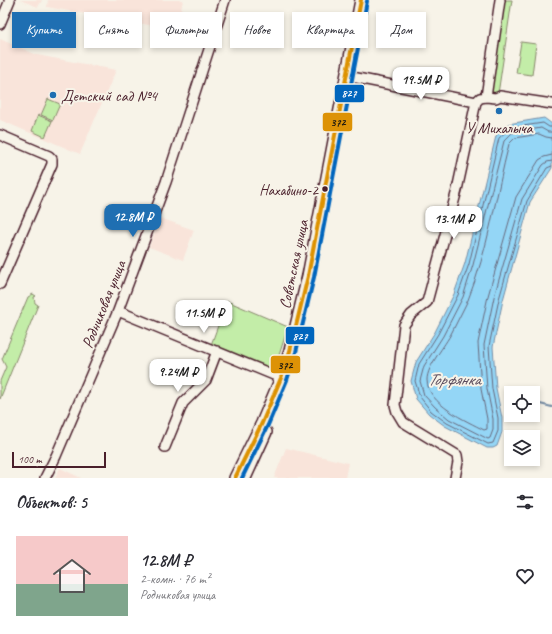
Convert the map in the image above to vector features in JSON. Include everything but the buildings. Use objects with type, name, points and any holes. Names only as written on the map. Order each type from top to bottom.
[{"type":"main road","name":"Советская улица","points":[[245,478],[285,387],[297,352],[317,267],[350,76],[361,0]]},
{"type":"main road","name":"Советская улица","points":[[236,478],[262,423],[281,378],[290,351],[308,276],[350,76],[368,0]]},
{"type":"street","points":[[0,24],[9,0]]},
{"type":"street","name":"Родниковая улица","points":[[45,478],[56,456],[118,311],[166,182],[225,0]]},
{"type":"street","points":[[486,97],[500,0]]},
{"type":"street","points":[[350,76],[476,102]]},
{"type":"street","points":[[455,478],[458,462],[457,455],[403,422],[397,412],[395,405],[396,383],[402,358],[404,325],[411,315],[427,302],[457,190],[476,102],[480,98],[496,98],[500,96],[552,104]]},
{"type":"street","points":[[0,135],[49,156],[52,159],[52,164],[0,284]]},
{"type":"street","points":[[118,311],[281,378]]},
{"type":"street","points":[[165,446],[183,403],[206,380],[217,351]]},
{"type":"shaded area","points":[[20,0],[42,0],[38,7]]},
{"type":"shaded area","points":[[48,0],[183,0],[181,12],[150,12],[150,25],[142,24],[142,12],[84,12],[84,14],[47,7]]},
{"type":"shaded area","name":"Детский сад №4","points":[[0,39],[12,44],[12,48],[21,48],[37,55],[116,70],[80,154],[0,120]]},
{"type":"shaded area","points":[[160,218],[194,230],[183,260],[149,247]]},
{"type":"shaded area","points":[[286,448],[348,463],[345,478],[274,478]]},
{"type":"shaded area","points":[[60,468],[81,478],[55,478]]},
{"type":"green space","points":[[502,0],[512,0],[498,94],[488,92]]},
{"type":"green space","points":[[521,42],[536,44],[532,75],[516,73]]},
{"type":"green space","points":[[48,99],[60,104],[53,120],[41,115]]},
{"type":"green space","points":[[38,115],[52,121],[45,137],[32,131]]},
{"type":"green space","points":[[33,294],[36,296],[34,297],[35,303],[38,305],[0,399],[0,381],[6,367],[2,359],[28,297]]},
{"type":"green space","points":[[227,301],[288,327],[274,371],[211,345]]},
{"type":"water","name":"Торфянка","points":[[544,118],[552,124],[552,168],[530,202],[503,300],[493,347],[496,388],[502,418],[502,432],[497,446],[487,448],[445,426],[429,414],[416,399],[411,381],[416,362],[435,332],[454,294],[465,263],[496,136],[508,124]]},
{"type":"waterway","points":[[540,404],[552,407]]},
{"type":"transit line","name":"372","points":[[235,478],[262,423],[281,378],[290,351],[308,276],[361,0]]},
{"type":"transit line","name":"827","points":[[242,478],[268,425],[287,380],[296,352],[314,277],[367,1]]},
{"type":"place","name":"Детский сад №4","points":[[53,95]]},
{"type":"place","name":"У Михалыча","points":[[499,111]]},
{"type":"place","name":"Нахабино-2","points":[[325,189]]}]
